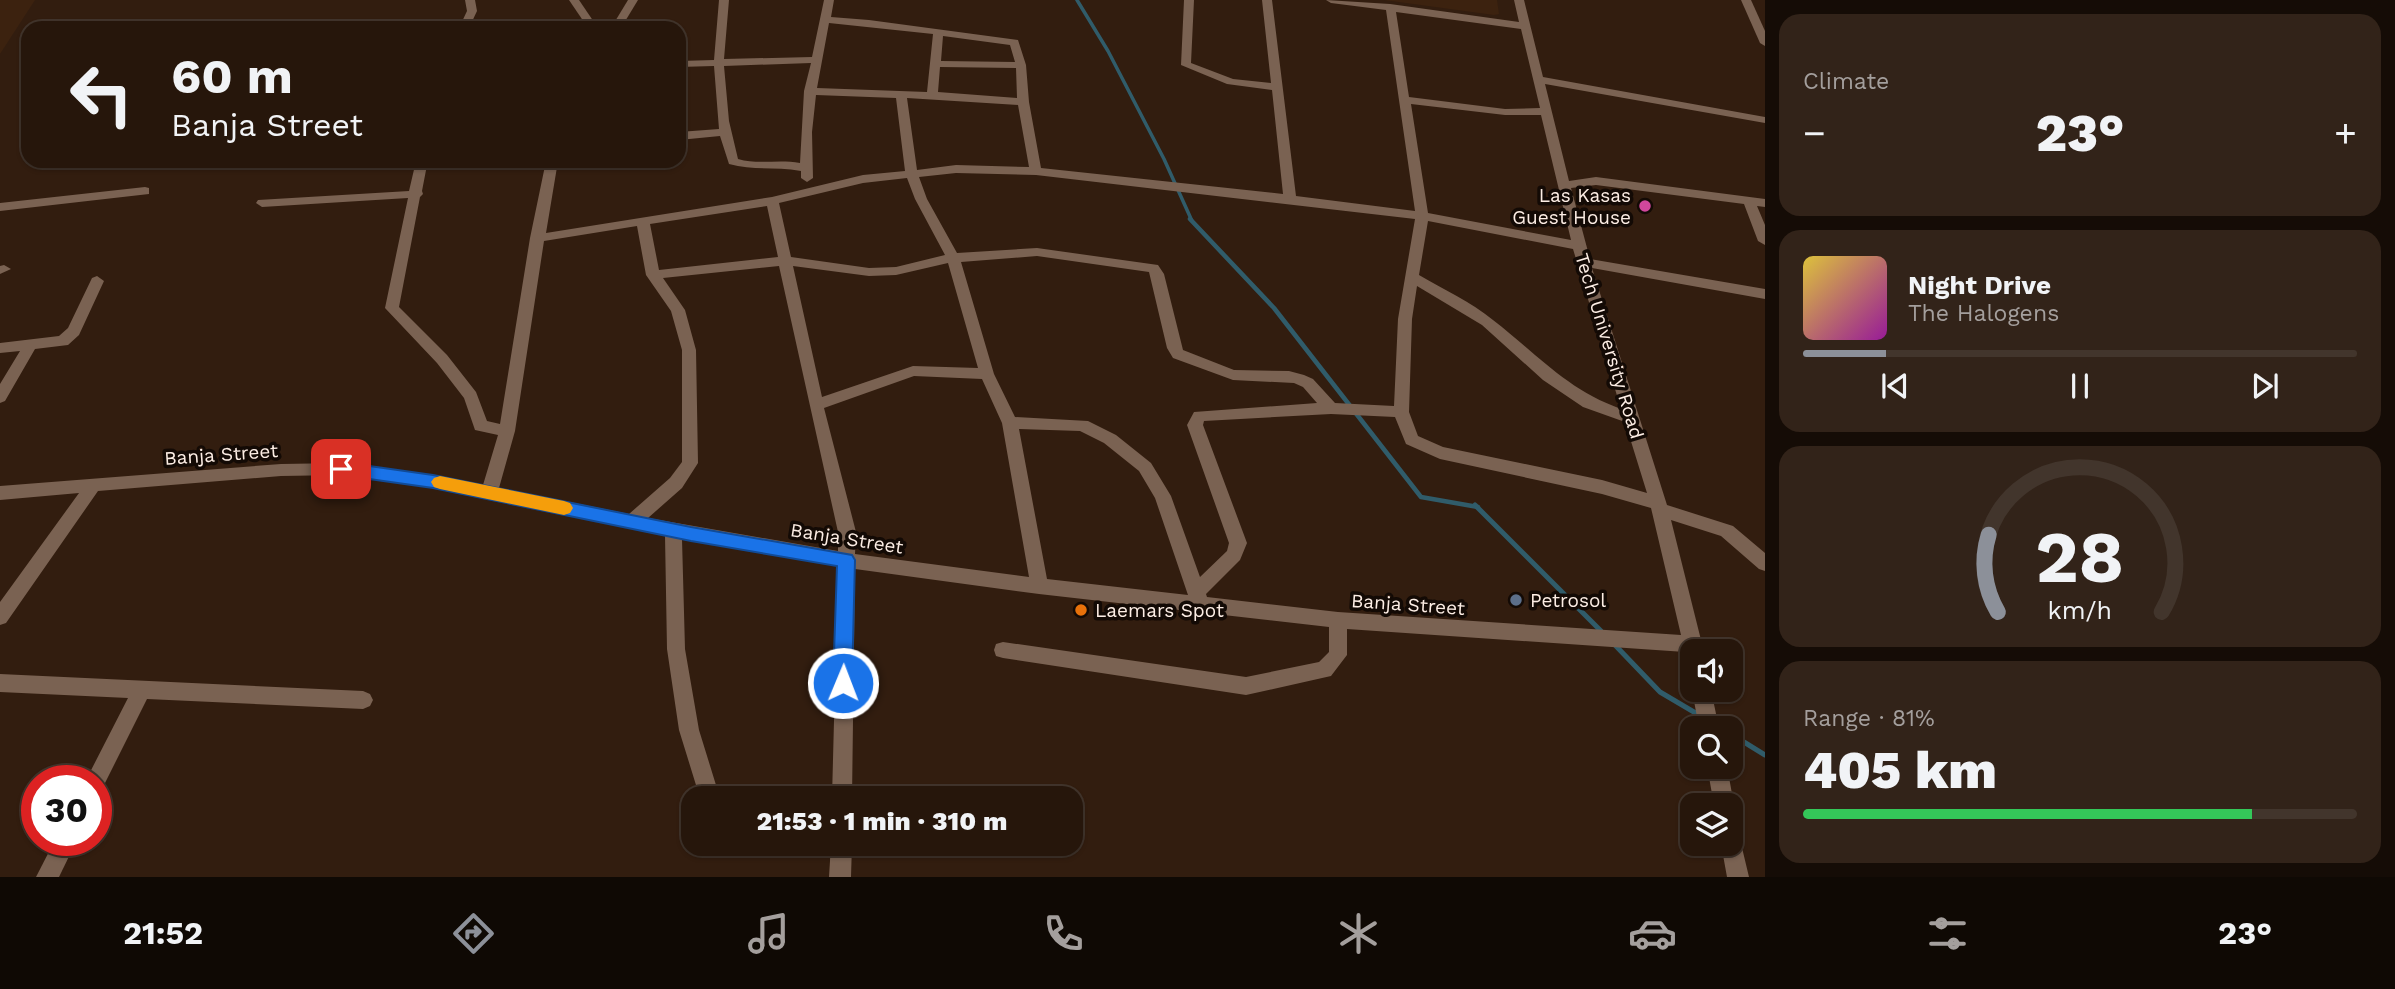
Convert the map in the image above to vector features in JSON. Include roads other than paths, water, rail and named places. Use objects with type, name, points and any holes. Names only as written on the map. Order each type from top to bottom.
[{"type":"street","points":[[467,21],[472,11],[470,0]]},
{"type":"street","points":[[574,0],[588,21]]},
{"type":"street","points":[[620,21],[633,0]]},
{"type":"street","points":[[724,0],[719,62],[724,132],[733,161],[750,166],[780,163],[806,168]]},
{"type":"street","points":[[808,191],[804,137],[810,91],[829,0]]},
{"type":"street","points":[[1189,0],[1186,65],[1231,82],[1278,87]]},
{"type":"street","points":[[1267,0],[1290,199]]},
{"type":"street","points":[[1332,0],[1524,26]]},
{"type":"street","name":"Tech University Road","points":[[1519,0],[1579,246],[1659,507],[1691,639]]},
{"type":"street","points":[[1746,0],[1765,43]]},
{"type":"street","points":[[1390,7],[1422,216],[1405,319],[1401,412],[1412,440],[1440,453],[1602,487],[1659,507],[1727,531],[1765,564]]},
{"type":"street","points":[[825,20],[869,23],[1014,42],[1021,65],[1023,102],[1036,171]]},
{"type":"street","points":[[932,95],[938,32]]},
{"type":"street","points":[[686,64],[817,60]]},
{"type":"street","points":[[936,64],[1021,65]]},
{"type":"street","points":[[1539,80],[1765,120]]},
{"type":"street","points":[[810,91],[932,95],[1023,102]]},
{"type":"street","points":[[901,95],[911,172],[921,199],[953,258],[987,373],[1010,422],[1039,586]]},
{"type":"street","points":[[1403,100],[1505,112],[1546,111]]},
{"type":"street","points":[[686,135],[724,132]]},
{"type":"street","points":[[1561,165],[1596,180],[1765,203]]},
{"type":"street","points":[[422,168],[392,308],[442,359],[471,396],[481,426],[507,431]]},
{"type":"street","points":[[489,493],[507,431],[551,168]]},
{"type":"street","points":[[537,239],[772,201],[808,191],[911,172],[956,169],[1036,171],[1290,199],[1422,216],[1579,246]]},
{"type":"street","points":[[1565,185],[1596,180]]},
{"type":"street","points":[[0,207],[145,191]]},
{"type":"street","points":[[262,203],[417,194]]},
{"type":"street","points":[[772,201],[816,405],[847,531],[842,786]]},
{"type":"street","points":[[1749,201],[1765,241]]},
{"type":"street","points":[[632,522],[676,483],[690,463],[689,350],[678,310],[653,275],[643,223]]},
{"type":"street","points":[[653,275],[785,261],[869,272],[896,271],[953,258],[1037,252],[1153,268],[1157,274],[1174,348],[1178,354],[1233,374],[1289,376],[1299,379],[1308,383],[1331,408]]},
{"type":"street","points":[[1584,262],[1765,294]]},
{"type":"street","points":[[1413,277],[1487,322],[1548,376],[1588,403],[1631,418]]},
{"type":"street","points":[[0,348],[63,341],[74,331],[97,281]]},
{"type":"street","points":[[0,397],[30,346]]},
{"type":"street","points":[[816,405],[913,371],[987,373]]},
{"type":"street","points":[[1198,599],[1234,555],[1238,543],[1195,425],[1199,416],[1331,408],[1401,412]]},
{"type":"street","points":[[1010,422],[1082,425],[1110,439],[1145,467],[1163,496],[1198,599]]},
{"type":"street","name":"Banja Street","points":[[0,493],[281,470],[341,469],[433,481],[673,531],[846,560],[1039,586],[1198,599],[1338,621],[1680,647]]},
{"type":"street","points":[[0,617],[94,485]]},
{"type":"street","points":[[673,531],[676,649],[689,730],[706,786]]},
{"type":"street","points":[[1003,650],[1246,687],[1324,670],[1338,655],[1338,621]]},
{"type":"street","points":[[0,683],[363,701]]},
{"type":"street","points":[[104,765],[143,688]]},
{"type":"street","points":[[47,877],[58,856]]},
{"type":"street","points":[[840,877],[841,856]]},
{"type":"street","points":[[1734,856],[1738,877]]},
{"type":"waterway","points":[[1077,0],[1108,51],[1164,159],[1192,221]]},
{"type":"waterway","points":[[1190,219],[1274,308],[1421,497],[1477,507]]},
{"type":"waterway","points":[[1477,507],[1601,631]]},
{"type":"waterway","points":[[1615,645],[1660,692],[1699,715]]},
{"type":"waterway","points":[[1743,741],[1765,755]]},
{"type":"place","name":"Las Kasas Guest House","points":[[1645,206]]},
{"type":"place","name":"Petrosol","points":[[1516,600]]},
{"type":"place","name":"Laemars Spot","points":[[1081,610]]}]
